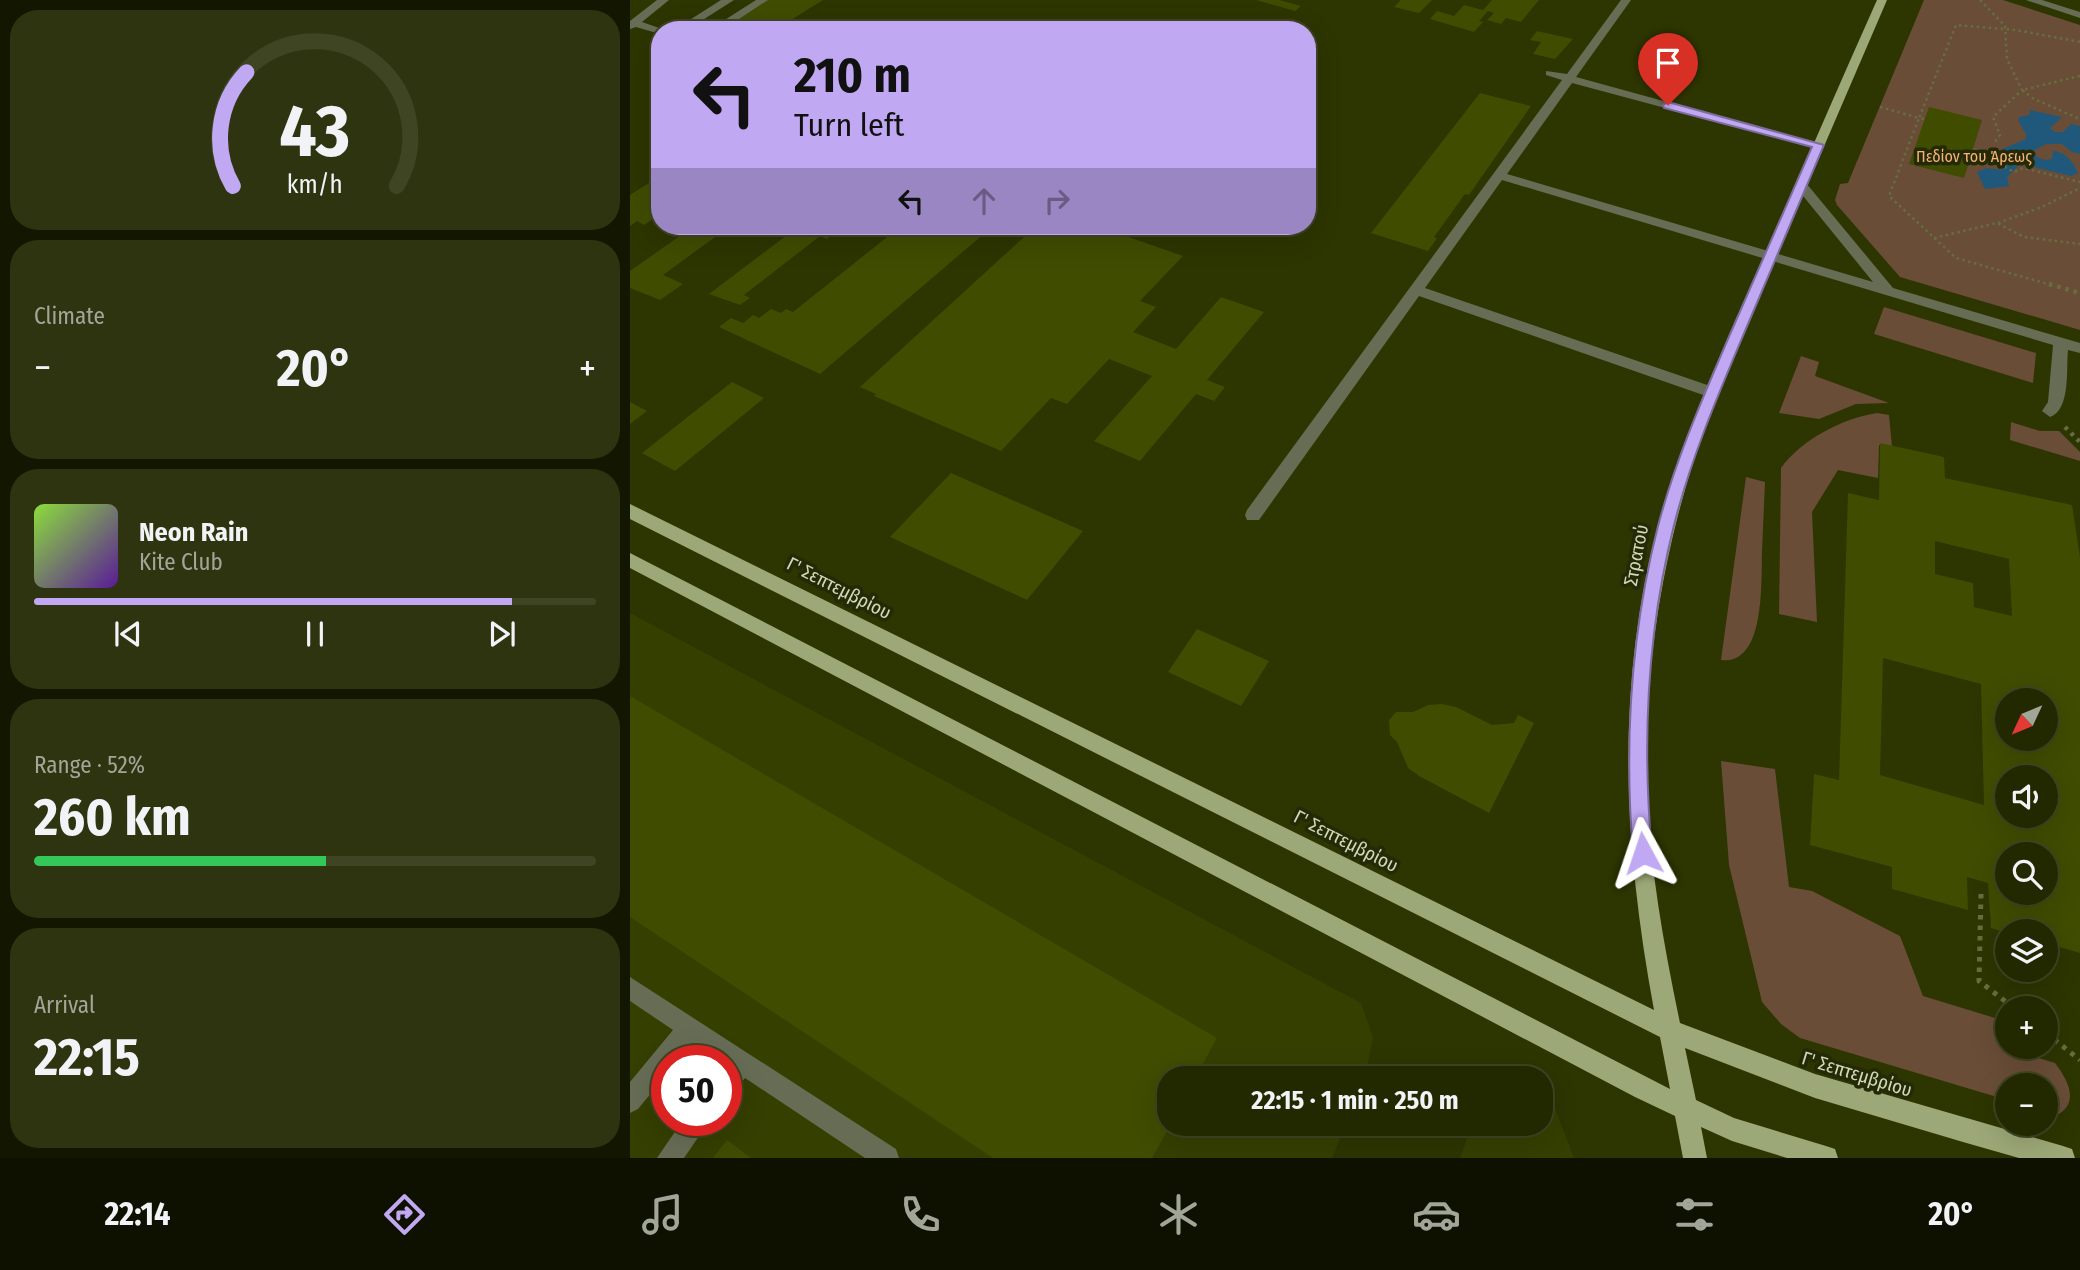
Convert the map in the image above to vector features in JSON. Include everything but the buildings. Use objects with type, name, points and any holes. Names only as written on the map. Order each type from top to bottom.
[{"type":"main road","name":"Στρατού","points":[[1695,1158],[1670,1030],[1640,834],[1637,793],[1639,708],[1645,642],[1666,526],[1688,450],[1882,0]]},
{"type":"main road","name":"Γ' Σεπτεμβρίου","points":[[630,511],[1670,1030],[1719,1052],[1812,1087],[2063,1158]]},
{"type":"main road","points":[[630,560],[1686,1110],[1732,1129],[1826,1158]]},
{"type":"street","points":[[633,24],[664,0]]},
{"type":"street","points":[[694,21],[729,0]]},
{"type":"street","points":[[729,21],[763,0]]},
{"type":"street","points":[[1253,515],[1418,291],[1626,0]]},
{"type":"street","points":[[2031,0],[2080,15]]},
{"type":"street","points":[[633,24],[651,29]]},
{"type":"street","points":[[1550,73],[1818,145]]},
{"type":"street","points":[[1501,176],[2080,348]]},
{"type":"street","points":[[1801,186],[1888,291]]},
{"type":"street","points":[[1418,291],[1711,392]]},
{"type":"street","points":[[2050,411],[2056,403],[2061,342]]},
{"type":"street","points":[[630,988],[887,1158]]},
{"type":"street","points":[[630,1101],[690,1027]]},
{"type":"street","points":[[669,1158],[686,1136]]},
{"type":"path","points":[[1980,0],[2007,29],[2007,60],[2022,90],[2034,99],[2080,119]]},
{"type":"path","points":[[2080,42],[2007,29],[1956,25],[1922,118],[1889,196],[1956,258],[2080,293]]},
{"type":"path","points":[[1994,143],[2000,135],[1993,117],[2022,90],[2080,76]]},
{"type":"path","points":[[1880,107],[1922,118]]},
{"type":"path","points":[[1973,149],[2014,172],[2023,168],[2080,182]]},
{"type":"path","points":[[1934,238],[1997,223],[2042,207],[2080,188]]},
{"type":"path","points":[[1997,223],[2024,237],[2080,244]]},
{"type":"path","points":[[1980,894],[1979,981],[1998,996]]},
{"type":"path","points":[[2058,1043],[2080,1060]]},
{"type":"shaded area","points":[[630,613],[1361,1003],[1373,1037],[1367,1066],[1157,1066],[1157,1136],[1341,1136],[1332,1158],[630,1158]]},
{"type":"shaded area","points":[[1553,1103],[1574,1158],[1460,1158],[1468,1136],[1553,1136]]},
{"type":"green space","name":"Πεδίον του Άρεως","points":[[1924,0],[2003,0],[2080,25],[2080,330],[1900,277],[1837,205],[1835,200],[1840,184],[1848,183]]},
{"type":"green space","points":[[1884,307],[2036,353],[2033,383],[1874,334]]},
{"type":"green space","points":[[1801,356],[1819,362],[1815,376],[1889,403],[1856,404],[1819,419],[1779,413]]},
{"type":"green space","points":[[1877,413],[1889,415],[1892,447],[1879,445],[1878,478],[1838,470],[1812,512],[1817,622],[1779,614],[1781,468],[1800,448],[1824,432],[1850,420]]},
{"type":"green space","points":[[2011,422],[2040,431],[2059,431],[2080,452],[2080,461],[2010,440]]},
{"type":"green space","points":[[1746,477],[1765,482],[1762,582],[1758,619],[1746,650],[1736,658],[1721,660]]},
{"type":"green space","points":[[1721,761],[1775,769],[1789,887],[1812,891],[1900,936],[1923,996],[1995,1018],[1995,1059],[2042,1059],[2055,1063],[2070,1091],[2070,1098],[2064,1110],[2058,1114],[2058,1073],[1995,1073],[1995,1096],[1800,1038],[1781,1024],[1762,1002],[1729,865]]},
{"type":"water","points":[[2030,110],[2062,117],[2050,128],[2055,132],[2063,132],[2071,124],[2080,126],[2080,154],[2072,152],[2062,144],[2046,144],[2033,151],[2038,158],[2046,160],[2052,159],[2053,151],[2062,153],[2078,173],[2071,176],[2018,163],[2007,177],[2009,186],[1985,189],[1977,172],[1987,168],[2001,170],[2009,163],[1998,151],[2026,139],[2018,120],[2019,117],[2029,115]]},
{"type":"route","points":[[1643,853],[1637,793],[1639,708],[1645,642],[1666,526],[1696,429],[1818,145],[1668,105]]}]
